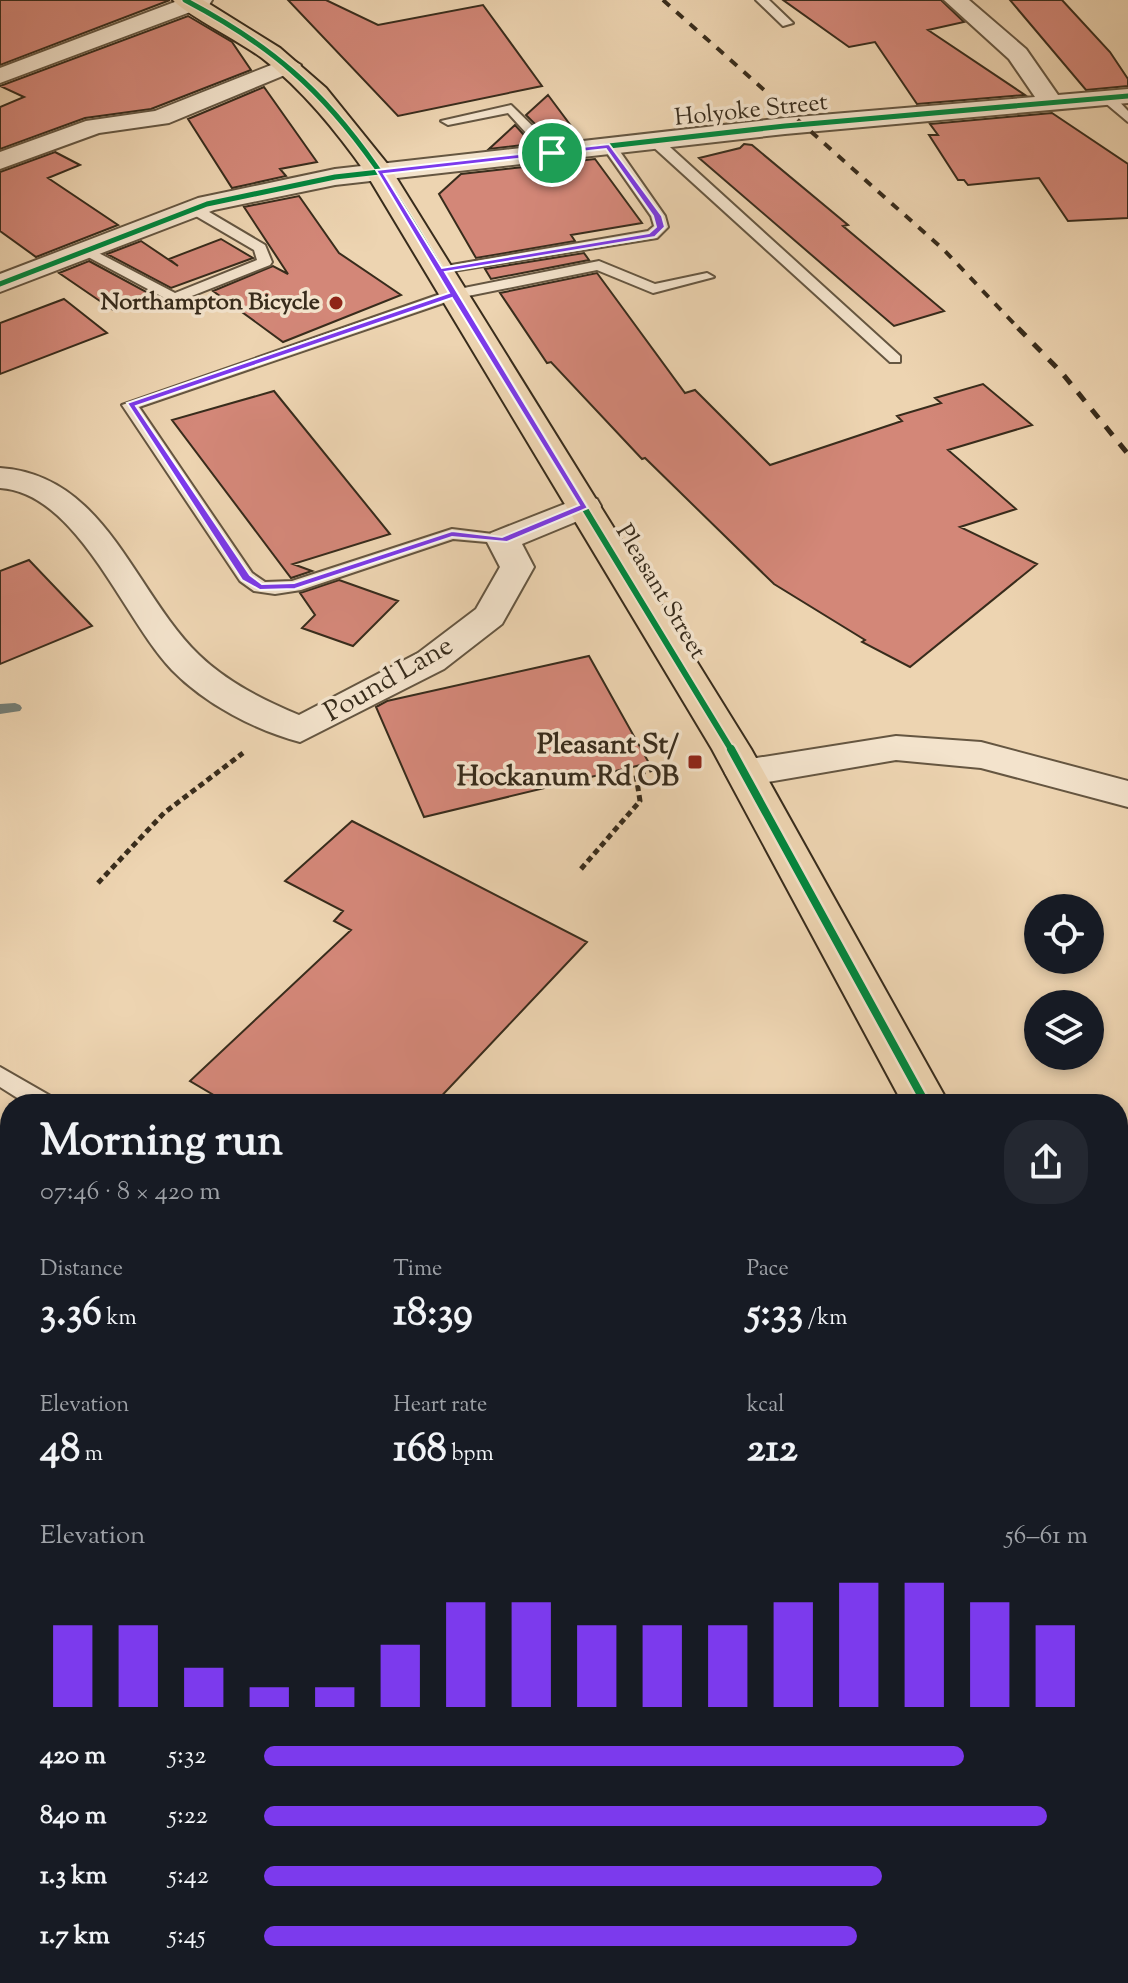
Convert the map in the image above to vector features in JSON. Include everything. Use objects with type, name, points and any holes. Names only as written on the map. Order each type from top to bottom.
[{"type":"main road","name":"Pleasant Street","points":[[193,1],[248,35],[289,65],[321,94],[379,172],[585,506],[744,773],[841,940],[921,1094]]},
{"type":"street","points":[[955,0],[1018,54],[1051,102]]},
{"type":"street","points":[[0,76],[193,1]]},
{"type":"street","points":[[0,161],[95,126],[160,118],[289,65]]},
{"type":"street","name":"Holyoke Street","points":[[0,284],[194,209],[268,190],[379,172],[609,146],[1118,97]]},
{"type":"street","points":[[0,478],[27,480],[56,497],[89,533],[182,659],[202,678],[292,727]]},
{"type":"street","points":[[503,540],[585,506]]},
{"type":"street","name":"Pound Lane","points":[[292,727],[431,661],[490,616],[517,567],[503,540]]},
{"type":"street","points":[[744,773],[896,748],[981,755],[1128,794]]},
{"type":"lane","points":[[762,0],[787,23]]},
{"type":"lane","points":[[1118,97],[1128,118]]},
{"type":"lane","points":[[448,121],[511,109],[552,153]]},
{"type":"lane","points":[[655,141],[895,359]]},
{"type":"lane","points":[[503,540],[452,534],[295,586],[260,587],[246,577],[130,405],[356,326],[447,282],[652,235],[661,227],[658,216],[609,146]]},
{"type":"lane","points":[[84,251],[174,299],[265,262],[260,248],[194,209]]},
{"type":"lane","points":[[447,282],[599,265],[653,289],[707,277]]},
{"type":"lane","points":[[0,1076],[30,1094]]},
{"type":"path","points":[[98,883],[164,813],[292,727]]},
{"type":"path","points":[[581,869],[640,801],[636,775],[669,763]]},
{"type":"building","points":[[0,0],[170,0],[0,65]]},
{"type":"building","points":[[288,0],[326,0],[378,25],[483,5],[542,86],[398,116]]},
{"type":"building","points":[[783,0],[941,0],[964,22],[928,30],[1025,95],[917,104],[875,42],[849,47]]},
{"type":"building","points":[[1010,0],[1062,0],[1110,52],[1128,79],[1128,86],[1086,90]]},
{"type":"building","points":[[188,16],[232,42],[251,70],[151,109],[85,118],[0,149],[0,107],[24,97],[0,86]]},
{"type":"building","points":[[264,87],[317,162],[280,169],[286,176],[232,188],[188,119]]},
{"type":"building","points":[[548,95],[580,138],[552,141],[526,115]]},
{"type":"building","points":[[1052,113],[1128,164],[1128,218],[1068,221],[1039,178],[968,185],[964,180],[958,180],[929,135],[938,135],[930,124]]},
{"type":"building","points":[[515,125],[532,144],[489,149]]},
{"type":"building","points":[[744,144],[752,145],[848,225],[843,226],[944,311],[894,326],[699,158],[740,148]]},
{"type":"building","points":[[55,152],[80,165],[48,178],[118,225],[36,257],[0,231],[0,172]]},
{"type":"building","points":[[595,159],[642,223],[571,235],[575,241],[476,258],[439,194],[461,174]]},
{"type":"building","points":[[299,196],[339,253],[401,295],[283,342],[213,291],[273,266],[288,274],[244,207]]},
{"type":"building","points":[[221,239],[253,258],[171,288],[107,254],[141,241],[178,266],[169,259]]},
{"type":"building","points":[[584,253],[589,260],[491,279],[485,269]]},
{"type":"building","points":[[89,261],[152,295],[113,310],[59,273]]},
{"type":"building","points":[[597,273],[685,393],[695,390],[770,465],[902,421],[897,416],[941,403],[935,398],[983,384],[1032,425],[948,450],[1016,509],[960,527],[1037,564],[910,667],[862,642],[865,640],[774,584],[645,458],[642,459],[551,362],[547,363],[500,293]]},
{"type":"building","points":[[64,299],[107,333],[0,374],[0,323]]},
{"type":"building","points":[[274,391],[390,534],[293,564],[312,571],[291,578],[172,420]]},
{"type":"building","points":[[29,560],[92,626],[0,664],[0,571]]},
{"type":"building","points":[[339,580],[398,601],[353,646],[302,628],[315,615],[300,593]]},
{"type":"building","points":[[589,656],[649,763],[424,817],[376,707],[387,701]]},
{"type":"building","points":[[352,821],[587,942],[443,1094],[212,1094],[190,1081],[351,930],[334,921],[343,911],[285,881]]},
{"type":"waterway","points":[[0,709],[15,708]]},
{"type":"railway","points":[[663,0],[944,250],[1020,330]]},
{"type":"railway","points":[[1018,328],[1062,373],[1128,454]]},
{"type":"cycle path","points":[[185,0],[245,34],[294,72],[338,117],[379,172],[731,749],[863,984],[921,1094]]},
{"type":"cycle path","points":[[0,284],[207,204],[335,177],[785,126],[1128,96]]},
{"type":"place","name":"Northampton Bicycle","points":[[336,303]]},
{"type":"place","name":"Pleasant St/ Hockanum Rd OB","points":[[695,762]]},
{"type":"route","points":[[609,146],[658,216],[661,227],[652,235],[440,271],[585,506],[503,540],[452,534],[295,586],[275,589],[260,587],[246,577],[130,405],[454,294],[379,172],[552,153],[609,146]]}]
